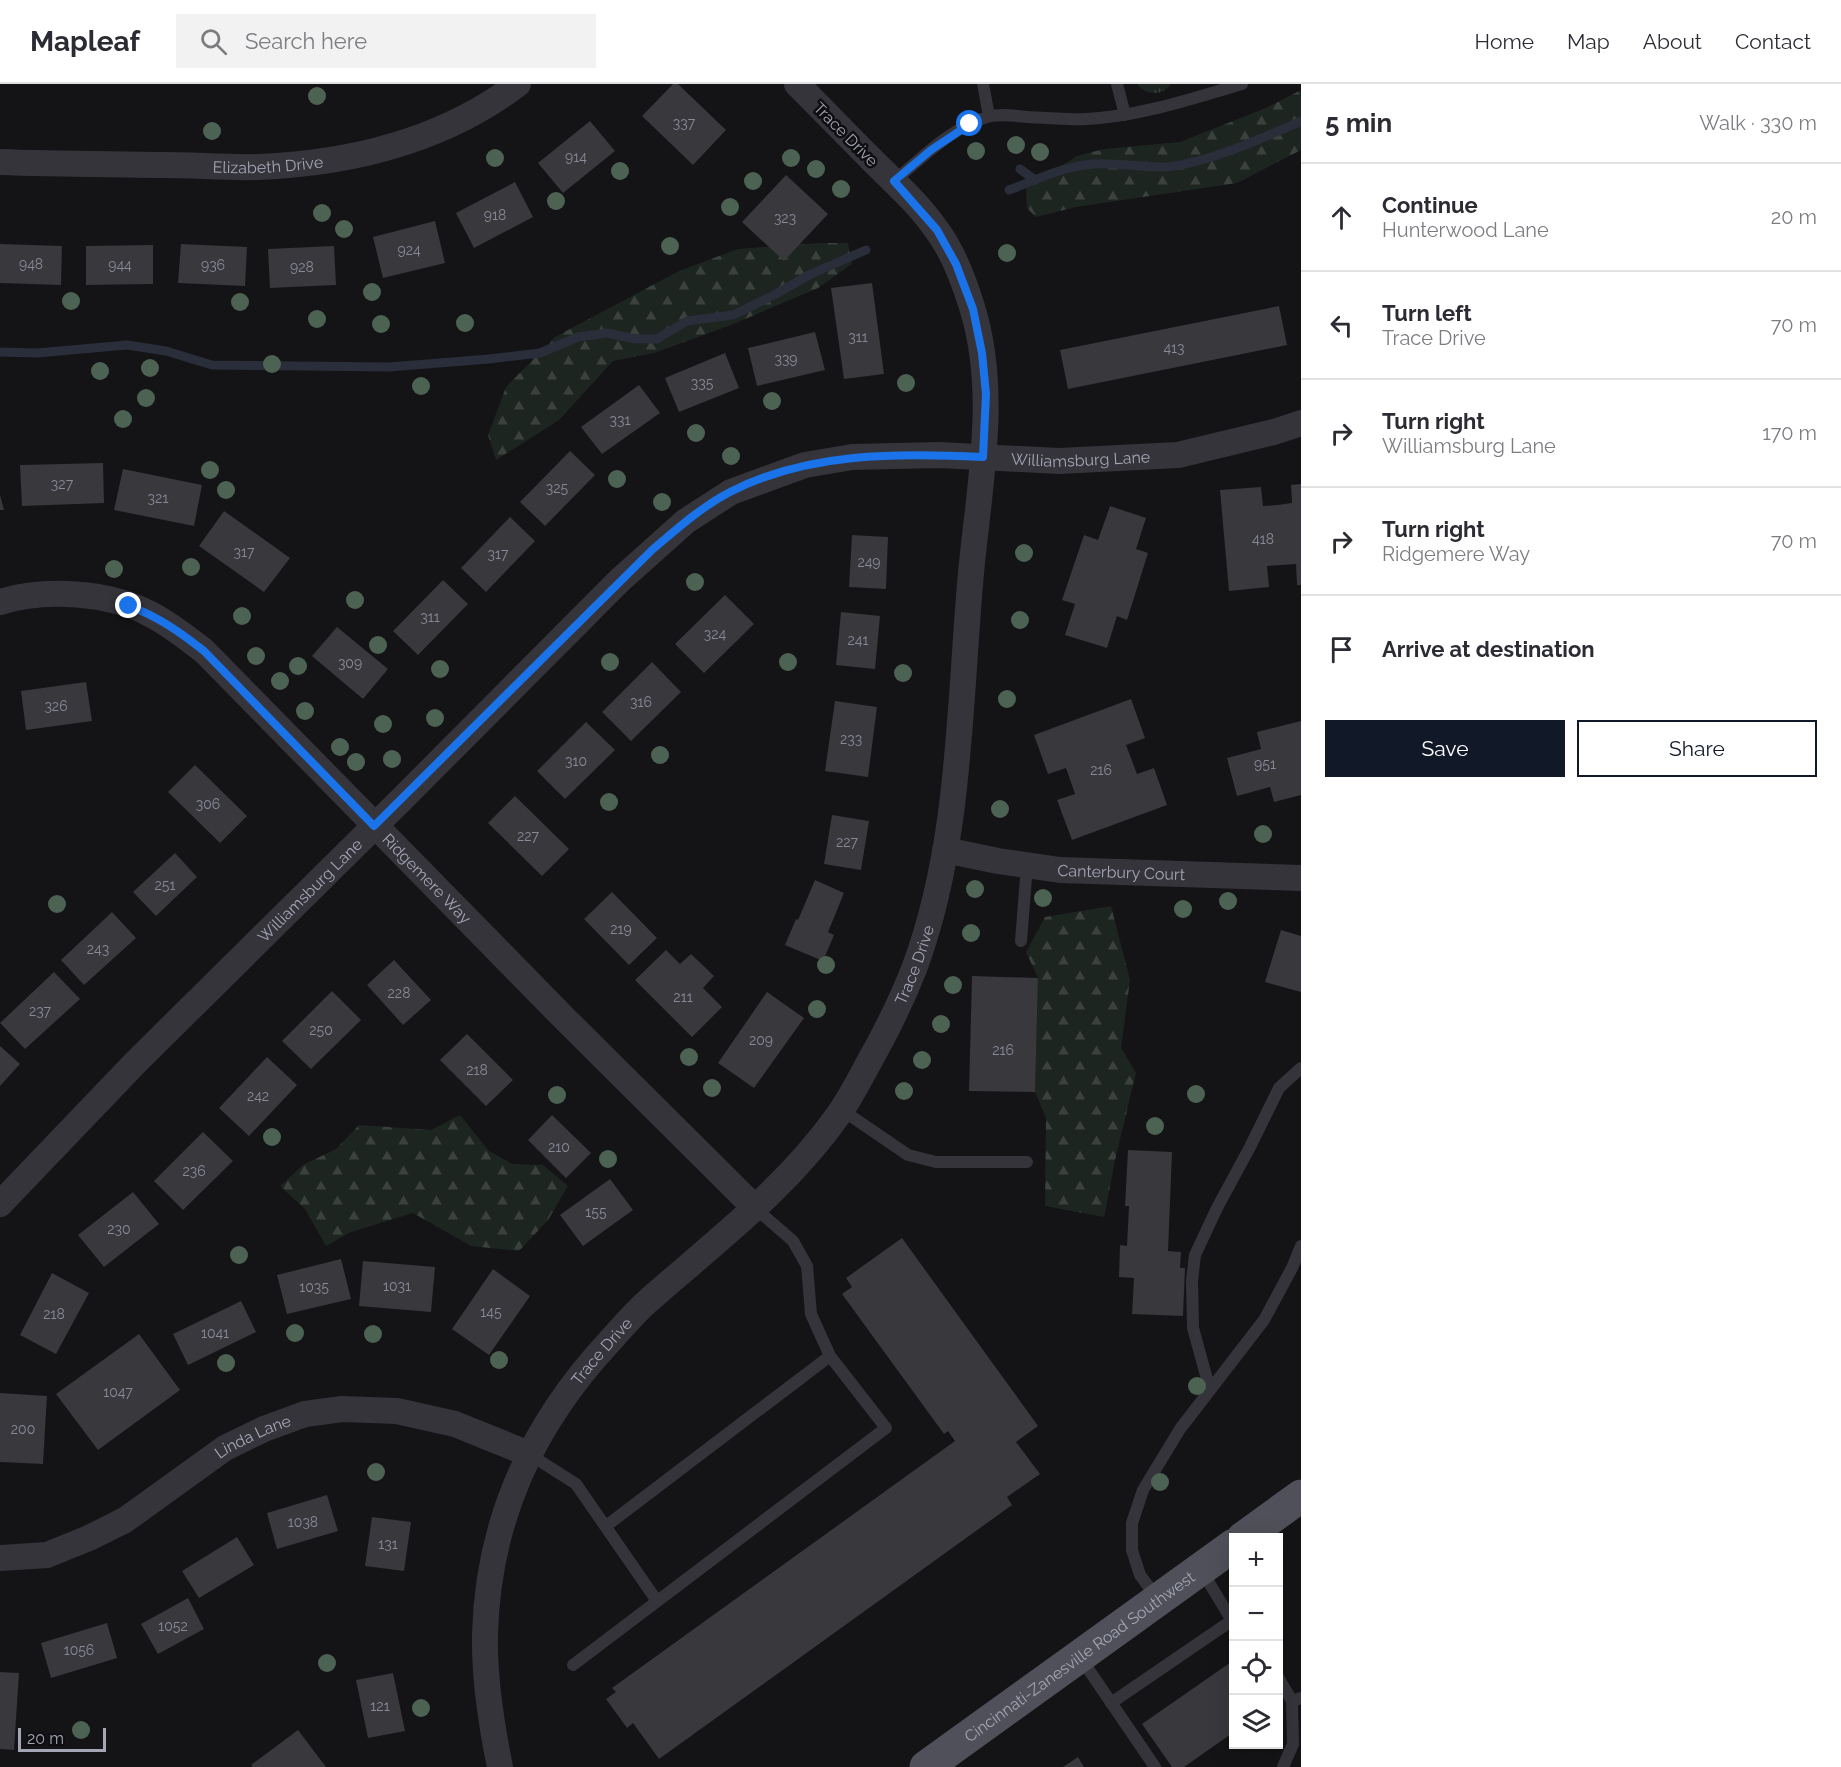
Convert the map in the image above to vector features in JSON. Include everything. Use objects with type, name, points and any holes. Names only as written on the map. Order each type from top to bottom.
[{"type":"main road","points":[[1251,1533],[1301,1496]]},
{"type":"main road","name":"Cincinnati-Zanesville Road Southwest","points":[[926,1767],[1229,1548]]},
{"type":"street","name":"Elizabeth Drive","points":[[0,162],[259,166],[345,157],[388,148],[430,135],[471,115],[518,84]]},
{"type":"street","name":"Trace Drive","points":[[500,1767],[489,1710],[485,1637],[488,1594],[507,1508],[529,1454],[542,1428],[575,1380],[594,1358],[645,1303],[756,1209],[788,1178],[842,1110],[887,1030],[914,969],[932,913],[945,850],[955,773],[970,578],[983,457],[986,394],[982,353],[973,309],[956,264],[937,230],[894,181],[797,84]]},
{"type":"street","name":"Williamsburg Lane","points":[[0,1204],[136,1062],[652,550],[686,521],[731,492],[805,465],[852,457],[939,455],[1059,461],[1178,455],[1274,432],[1301,423]]},
{"type":"street","name":"Ridgemere Way","points":[[0,602],[39,595],[77,594],[129,606],[149,613],[177,630],[204,651],[374,826],[756,1209]]},
{"type":"street","name":"Canterbury Court","points":[[945,850],[1060,870],[1301,878]]},
{"type":"street","name":"Linda Lane","points":[[0,1558],[47,1555],[89,1538],[125,1520],[225,1448],[264,1429],[305,1414],[342,1409],[397,1411],[455,1424],[529,1454]]},
{"type":"lane","points":[[983,84],[989,116]]},
{"type":"lane","points":[[1118,84],[1125,115]]},
{"type":"lane","points":[[894,181],[951,135],[989,116],[1008,115],[1083,120],[1125,115],[1167,107],[1206,89],[1242,84]]},
{"type":"lane","points":[[1021,941],[1027,865]]},
{"type":"lane","points":[[1210,1390],[1193,1328],[1192,1281],[1195,1255],[1279,1088],[1301,1068]]},
{"type":"lane","points":[[842,1110],[908,1155],[936,1162],[1027,1162]]},
{"type":"lane","points":[[573,1665],[886,1428],[830,1356],[811,1314],[807,1266],[792,1241],[756,1209]]},
{"type":"lane","points":[[1157,1599],[1140,1575],[1132,1550],[1132,1523],[1143,1491],[1180,1429],[1264,1320],[1301,1246]]},
{"type":"lane","points":[[606,1526],[830,1356]]},
{"type":"lane","points":[[529,1454],[576,1484],[657,1601]]},
{"type":"lane","points":[[1200,1569],[1229,1618]]},
{"type":"lane","points":[[1111,1702],[1229,1625]]},
{"type":"lane","points":[[1079,1656],[1155,1767]]},
{"type":"lane","points":[[1283,1683],[1296,1699],[1293,1744],[1283,1767]]},
{"type":"green space","points":[[1137,84],[1171,84],[1164,91],[1154,93],[1145,91]]},
{"type":"green space","points":[[1301,90],[1301,150],[1237,183],[1076,207],[1036,217],[1027,208],[1026,188],[1077,156],[1104,149],[1180,142],[1266,108]]},
{"type":"green space","points":[[848,243],[852,264],[818,288],[731,325],[654,353],[613,361],[559,420],[496,460],[488,435],[506,387],[555,337],[679,271],[738,249]]},
{"type":"green space","points":[[1111,906],[1130,980],[1121,1048],[1136,1073],[1104,1217],[1045,1206],[1046,1118],[1035,1092],[1038,978],[1026,952],[1045,917]]},
{"type":"green space","points":[[460,1115],[489,1151],[512,1164],[543,1165],[568,1186],[548,1220],[519,1251],[471,1246],[413,1213],[351,1232],[326,1246],[305,1209],[280,1186],[303,1165],[336,1149],[359,1125],[431,1130]]},
{"type":"building","points":[[673,84],[678,84],[726,130],[693,165],[642,116]]},
{"type":"building","points":[[590,121],[615,151],[563,193],[538,163]]},
{"type":"building","points":[[786,175],[828,214],[784,261],[742,222]]},
{"type":"building","points":[[515,182],[533,217],[474,248],[456,213]]},
{"type":"building","points":[[435,221],[445,263],[383,278],[373,237]]},
{"type":"building","points":[[0,244],[62,246],[61,285],[0,283]]},
{"type":"building","points":[[181,244],[247,247],[245,286],[178,283]]},
{"type":"building","points":[[153,245],[153,284],[86,285],[86,246]]},
{"type":"building","points":[[334,246],[336,285],[270,288],[268,249]]},
{"type":"building","points":[[872,283],[884,374],[844,379],[831,288]]},
{"type":"building","points":[[1279,306],[1287,345],[1068,389],[1060,350]]},
{"type":"building","points":[[815,332],[825,370],[757,386],[748,348]]},
{"type":"building","points":[[725,353],[739,388],[679,412],[665,378]]},
{"type":"building","points":[[639,385],[660,413],[602,454],[581,427]]},
{"type":"building","points":[[570,451],[595,475],[545,526],[520,502]]},
{"type":"building","points":[[103,463],[104,503],[22,506],[20,465]]},
{"type":"building","points":[[123,469],[202,485],[194,526],[114,510]]},
{"type":"building","points":[[1301,484],[1301,585],[1297,585],[1296,564],[1267,566],[1269,587],[1229,591],[1220,490],[1261,487],[1263,506],[1278,505],[1292,503],[1291,485]]},
{"type":"building","points":[[0,495],[4,510],[0,510]]},
{"type":"building","points":[[1110,506],[1146,518],[1136,549],[1148,553],[1127,620],[1117,616],[1107,648],[1065,635],[1075,604],[1062,600],[1084,535],[1098,540]]},
{"type":"building","points":[[224,511],[290,558],[264,592],[199,546]]},
{"type":"building","points":[[510,517],[535,541],[486,592],[461,568]]},
{"type":"building","points":[[852,535],[888,537],[886,589],[849,587]]},
{"type":"building","points":[[443,580],[468,604],[418,655],[393,631]]},
{"type":"building","points":[[725,595],[754,624],[704,673],[675,644]]},
{"type":"building","points":[[841,612],[880,616],[875,669],[836,665]]},
{"type":"building","points":[[337,627],[388,669],[363,699],[312,656]]},
{"type":"building","points":[[652,662],[681,692],[631,741],[602,712]]},
{"type":"building","points":[[86,682],[92,721],[26,730],[21,691]]},
{"type":"building","points":[[1131,699],[1145,738],[1126,745],[1137,774],[1154,768],[1167,805],[1072,840],[1057,800],[1075,794],[1066,768],[1048,774],[1034,735]]},
{"type":"building","points":[[835,701],[877,707],[868,777],[825,771]]},
{"type":"building","points":[[1301,721],[1301,795],[1274,802],[1270,787],[1237,796],[1227,758],[1261,749],[1257,732]]},
{"type":"building","points":[[586,722],[615,750],[565,799],[537,771]]},
{"type":"building","points":[[195,765],[247,816],[220,843],[168,792]]},
{"type":"building","points":[[515,796],[569,849],[542,876],[488,823]]},
{"type":"building","points":[[832,815],[869,821],[861,870],[824,864]]},
{"type":"building","points":[[175,853],[197,877],[156,916],[133,892]]},
{"type":"building","points":[[815,880],[844,893],[828,932],[834,935],[823,961],[785,945]]},
{"type":"building","points":[[612,892],[657,938],[629,965],[584,919]]},
{"type":"building","points":[[112,912],[136,938],[84,985],[61,960]]},
{"type":"building","points":[[1281,930],[1301,936],[1301,992],[1265,982]]},
{"type":"building","points":[[666,950],[680,964],[691,954],[714,976],[703,988],[722,1007],[692,1037],[635,980]]},
{"type":"building","points":[[394,960],[431,1000],[403,1025],[367,985]]},
{"type":"building","points":[[54,972],[80,999],[25,1049],[0,1023]]},
{"type":"building","points":[[972,976],[1038,978],[1035,1092],[969,1091]]},
{"type":"building","points":[[332,991],[361,1020],[311,1069],[282,1041]]},
{"type":"building","points":[[767,992],[804,1018],[754,1088],[718,1063]]},
{"type":"building","points":[[467,1034],[513,1080],[486,1106],[440,1060]]},
{"type":"building","points":[[0,1046],[20,1064],[0,1086]]},
{"type":"building","points":[[267,1057],[297,1085],[249,1136],[219,1108]]},
{"type":"building","points":[[552,1115],[591,1153],[566,1178],[528,1140]]},
{"type":"building","points":[[203,1132],[233,1161],[183,1210],[154,1181]]},
{"type":"building","points":[[1128,1150],[1172,1152],[1168,1251],[1181,1252],[1180,1268],[1185,1268],[1183,1316],[1132,1314],[1134,1278],[1119,1277],[1120,1245],[1127,1246],[1129,1206],[1125,1206]]},
{"type":"building","points":[[610,1179],[633,1210],[583,1246],[560,1215]]},
{"type":"building","points":[[133,1192],[159,1224],[104,1267],[78,1235]]},
{"type":"building","points":[[902,1238],[1038,1426],[1016,1442],[1040,1474],[1007,1497],[1012,1505],[659,1759],[633,1723],[627,1728],[606,1699],[616,1692],[612,1688],[955,1441],[948,1431],[944,1434],[842,1294],[852,1287],[846,1278]]},
{"type":"building","points":[[341,1259],[351,1299],[287,1314],[277,1275]]},
{"type":"building","points":[[363,1261],[435,1267],[431,1312],[359,1306]]},
{"type":"building","points":[[493,1269],[530,1296],[489,1355],[452,1329]]},
{"type":"building","points":[[52,1273],[89,1293],[56,1354],[20,1335]]},
{"type":"building","points":[[241,1301],[256,1332],[188,1365],[173,1334]]},
{"type":"building","points":[[139,1334],[180,1390],[98,1450],[56,1394]]},
{"type":"building","points":[[0,1393],[47,1396],[43,1464],[0,1462]]},
{"type":"building","points":[[327,1495],[338,1531],[277,1549],[267,1513]]},
{"type":"building","points":[[372,1517],[411,1522],[404,1571],[365,1566]]},
{"type":"building","points":[[237,1537],[254,1565],[199,1598],[182,1571]]},
{"type":"building","points":[[188,1598],[204,1629],[158,1654],[141,1624]]},
{"type":"building","points":[[107,1623],[117,1658],[51,1678],[41,1643]]},
{"type":"building","points":[[1229,1663],[1229,1736],[1184,1767],[1172,1767],[1142,1724]]},
{"type":"building","points":[[0,1672],[19,1673],[14,1750],[0,1749]]},
{"type":"building","points":[[393,1673],[405,1731],[368,1738],[356,1680]]},
{"type":"building","points":[[298,1730],[326,1767],[253,1767],[251,1765]]},
{"type":"building","points":[[1078,1757],[1084,1767],[1063,1767]]},
{"type":"waterway","points":[[1009,190],[1050,174],[1082,165],[1166,167],[1199,161],[1235,149],[1301,121]]},
{"type":"waterway","points":[[1020,169],[1035,180]]},
{"type":"waterway","points":[[0,352],[37,353],[127,345],[166,351],[212,365],[389,367],[540,353],[578,337],[607,333],[635,339],[657,339],[687,321],[733,315],[809,275],[866,250]]},
{"type":"route","points":[[129,606],[149,613],[177,630],[204,651],[374,826],[652,550],[686,521],[731,492],[770,476],[834,459],[895,455],[983,457],[986,394],[982,353],[973,309],[956,264],[937,230],[894,181],[951,135],[970,124]]}]
